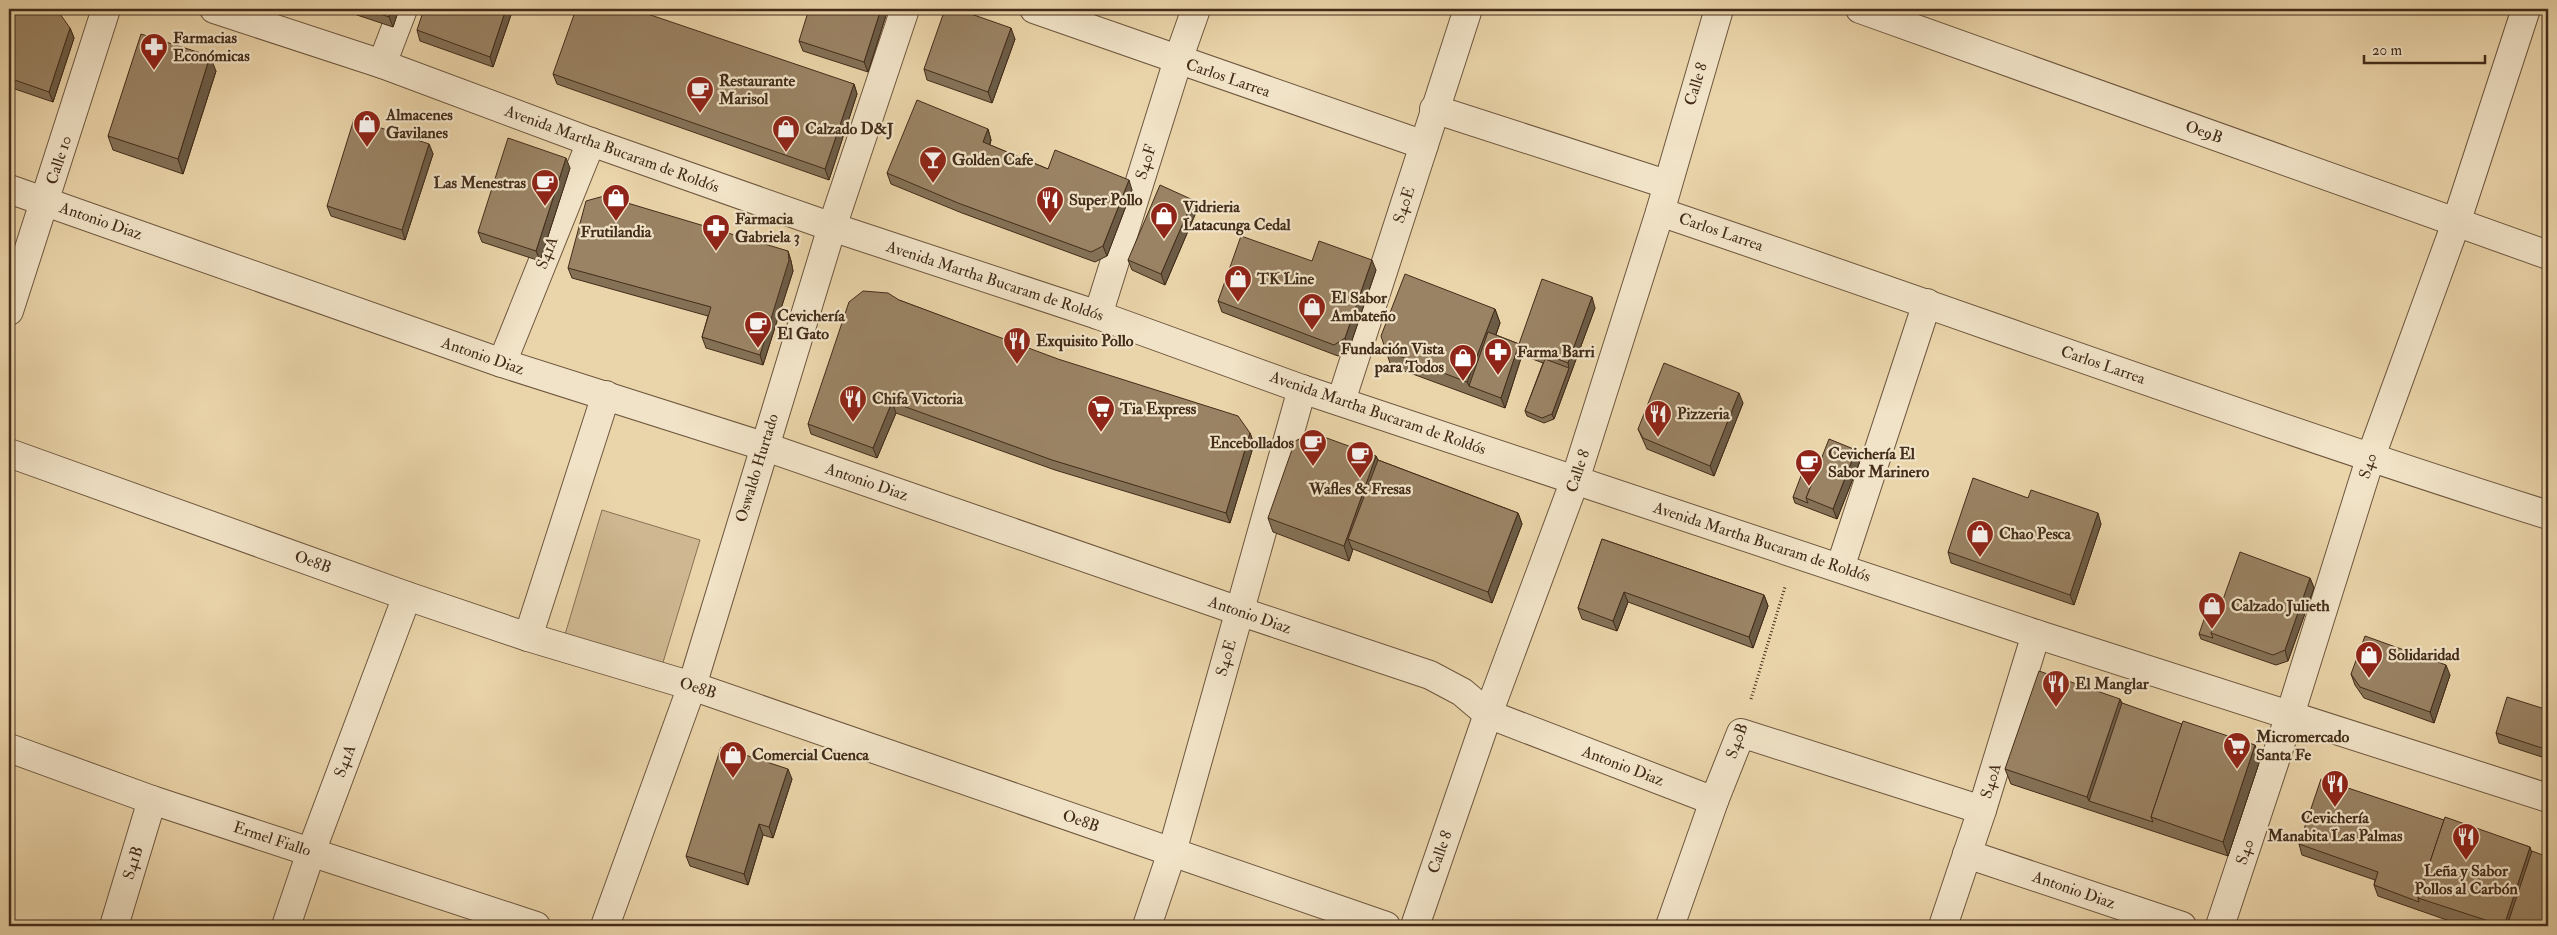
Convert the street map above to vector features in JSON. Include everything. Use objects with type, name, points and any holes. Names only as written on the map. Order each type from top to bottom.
[{"type":"street","name":"Calle 10","points":[[9,312],[106,9]]},
{"type":"street","name":"Avenida Martha Bucaram de Roldós","points":[[214,9],[382,64],[591,142],[832,227],[1098,316],[1302,389],[2036,634],[2548,798]]},
{"type":"street","points":[[382,64],[404,9]]},
{"type":"street","name":"Oswaldo Hurtado","points":[[605,926],[692,686],[832,227],[904,9]]},
{"type":"street","name":"Carlos Larrea","points":[[1034,9],[1424,145]]},
{"type":"street","name":"S40F","points":[[1098,316],[1178,60],[1196,9]]},
{"type":"street","name":"S40E","points":[[1341,401],[1434,109],[1468,9]]},
{"type":"street","name":"Calle 8","points":[[1415,926],[1488,714],[1575,480],[1660,212],[1666,184],[1719,9]]},
{"type":"street","name":"Oe9B","points":[[1860,9],[2548,256]]},
{"type":"street","name":"S40","points":[[2220,926],[2290,715],[2370,459],[2456,223],[2526,9]]},
{"type":"street","points":[[1434,109],[1666,184]]},
{"type":"street","name":"S41A","points":[[502,364],[591,142]]},
{"type":"street","name":"Antonio Diaz","points":[[9,190],[502,364],[764,446],[1239,612],[1430,675],[1462,692],[1488,714],[1714,801]]},
{"type":"street","name":"Carlos Larrea","points":[[1660,212],[1927,303],[2370,459],[2548,515]]},
{"type":"street","points":[[1840,568],[1927,303]]},
{"type":"street","name":"S40E","points":[[1147,926],[1172,852],[1302,389]]},
{"type":"street","points":[[528,637],[606,395]]},
{"type":"street","name":"Oe8B","points":[[9,453],[407,596],[528,637],[692,686],[1386,926]]},
{"type":"street","name":"S41A","points":[[286,926],[311,852],[407,596]]},
{"type":"street","name":"S40A","points":[[1943,926],[1982,810],[2036,634]]},
{"type":"street","points":[[1740,733],[1982,810]]},
{"type":"street","name":"S40B","points":[[1670,926],[1740,733]]},
{"type":"street","name":"Ermel Fiallo","points":[[9,748],[152,800],[536,926]]},
{"type":"street","name":"S41B","points":[[114,926],[152,800]]},
{"type":"street","name":"Antonio Diaz","points":[[1966,854],[2182,926]]},
{"type":"path","name":"S40B","points":[[1740,733],[1795,553]]},
{"type":"shaded area","points":[[602,510],[700,540],[658,679],[561,648]]},
{"type":"building","points":[[9,9],[46,9],[60,14],[70,28],[49,92],[9,78]]},
{"type":"building","points":[[366,9],[392,9],[389,17]]},
{"type":"building","points":[[424,9],[506,9],[490,57],[417,30]]},
{"type":"building","points":[[576,9],[633,9],[854,84],[825,169],[553,74]]},
{"type":"building","points":[[809,9],[881,9],[864,62],[799,41]]},
{"type":"building","points":[[945,9],[957,9],[1011,28],[988,92],[924,69]]},
{"type":"building","points":[[141,34],[210,56],[178,159],[108,136]]},
{"type":"building","points":[[917,100],[988,129],[983,142],[1048,169],[1055,150],[1129,180],[1103,246],[1091,252],[958,203],[887,173]]},
{"type":"building","points":[[354,119],[429,144],[402,230],[327,206]]},
{"type":"building","points":[[508,138],[566,158],[536,251],[478,232]]},
{"type":"building","name":"Vidrieria Latacunga Cedal","points":[[1160,185],[1193,200],[1161,274],[1128,260]]},
{"type":"building","points":[[604,196],[788,251],[789,260],[760,355],[702,337],[711,307],[568,268],[586,201]]},
{"type":"building","points":[[1241,236],[1312,261],[1319,241],[1372,260],[1345,338],[1334,345],[1218,301]]},
{"type":"building","points":[[1405,274],[1495,309],[1467,382],[1386,351],[1381,336]]},
{"type":"building","points":[[1542,279],[1592,297],[1568,363],[1519,344]]},
{"type":"building","points":[[863,291],[888,293],[899,300],[1058,359],[1238,416],[1250,433],[1226,513],[1052,460],[892,402],[873,448],[808,424],[849,302]]},
{"type":"building","name":"Farma Barri","points":[[1488,332],[1519,344],[1501,398],[1469,386]]},
{"type":"building","points":[[1545,359],[1569,368],[1552,414],[1542,418],[1525,411]]},
{"type":"building","points":[[1664,363],[1739,393],[1710,466],[1643,438],[1638,429]]},
{"type":"building","points":[[1313,433],[1376,456],[1344,546],[1268,518],[1295,441]]},
{"type":"building","points":[[1829,439],[1856,450],[1833,509],[1806,498]]},
{"type":"building","points":[[1378,460],[1518,513],[1488,592],[1348,539]]},
{"type":"building","points":[[1807,460],[1819,465],[1806,498],[1808,503],[1793,497]]},
{"type":"building","points":[[1973,478],[2028,498],[2031,490],[2098,513],[2070,595],[1948,552]]},
{"type":"building","points":[[1602,539],[1764,595],[1749,637],[1624,592],[1613,621],[1578,608]]},
{"type":"building","points":[[2240,552],[2310,578],[2285,650],[2273,655],[2211,633]]},
{"type":"building","points":[[2207,611],[2218,615],[2211,633],[2213,638],[2199,634]]},
{"type":"building","points":[[2365,636],[2446,665],[2430,712],[2360,687],[2351,674]]},
{"type":"building","points":[[2039,671],[2120,699],[2087,797],[2005,769]]},
{"type":"building","points":[[2507,697],[2548,710],[2548,750],[2496,733]]},
{"type":"building","points":[[2122,703],[2182,724],[2151,817],[2153,822],[2089,801]]},
{"type":"building","points":[[2183,721],[2255,745],[2223,842],[2151,817]]},
{"type":"building","points":[[721,747],[788,769],[769,827],[759,824],[744,874],[686,856]]},
{"type":"building","points":[[2321,779],[2444,820],[2418,898],[2419,902],[2374,885],[2378,872],[2299,844]]},
{"type":"building","points":[[2445,817],[2530,847],[2504,926],[2418,898]]},
{"type":"building","points":[[2532,851],[2548,857],[2548,926],[2507,926]]},
{"type":"place","name":"Farmacias Económicas","points":[[154,71]]},
{"type":"place","name":"Restaurante Marisol","points":[[700,114]]},
{"type":"place","name":"Almacenes Gavilanes","points":[[367,148]]},
{"type":"place","name":"Calzado D&J","points":[[786,153]]},
{"type":"place","name":"Golden Cafe","points":[[933,184]]},
{"type":"place","name":"Las Menestras","points":[[545,207]]},
{"type":"place","name":"Frutilandia","points":[[616,222]]},
{"type":"place","name":"Super Pollo","points":[[1050,224]]},
{"type":"place","name":"Vidrieria Latacunga Cedal","points":[[1164,240]]},
{"type":"place","name":"Farmacia Gabriela 3","points":[[716,252]]},
{"type":"place","name":"TK Line","points":[[1238,303]]},
{"type":"place","name":"El Sabor Ambateño","points":[[1312,331]]},
{"type":"place","name":"Cevichería El Gato","points":[[758,349]]},
{"type":"place","name":"Exquisito Pollo","points":[[1017,365]]},
{"type":"place","name":"Farma Barri","points":[[1498,376]]},
{"type":"place","name":"Fundación Vista para Todos","points":[[1463,382]]},
{"type":"place","name":"Chifa Victoria","points":[[853,423]]},
{"type":"place","name":"Tia Express","points":[[1101,433]]},
{"type":"place","name":"Pizzeria","points":[[1658,438]]},
{"type":"place","name":"Encebollados","points":[[1313,467]]},
{"type":"place","name":"Wafles & Fresas","points":[[1360,479]]},
{"type":"place","name":"Cevichería El Sabor Marinero","points":[[1809,487]]},
{"type":"place","name":"Chao Pesca","points":[[1980,558]]},
{"type":"place","name":"Calzado Julieth","points":[[2212,630]]},
{"type":"place","name":"Solidaridad","points":[[2369,679]]},
{"type":"place","name":"El Manglar","points":[[2056,708]]},
{"type":"place","name":"Micromercado Santa Fe","points":[[2237,770]]},
{"type":"place","name":"Comercial Cuenca","points":[[733,779]]},
{"type":"place","name":"Cevichería Manabita Las Palmas","points":[[2335,808]]},
{"type":"place","name":"Leña y Sabor Pollos al Carbón","points":[[2466,861]]}]
